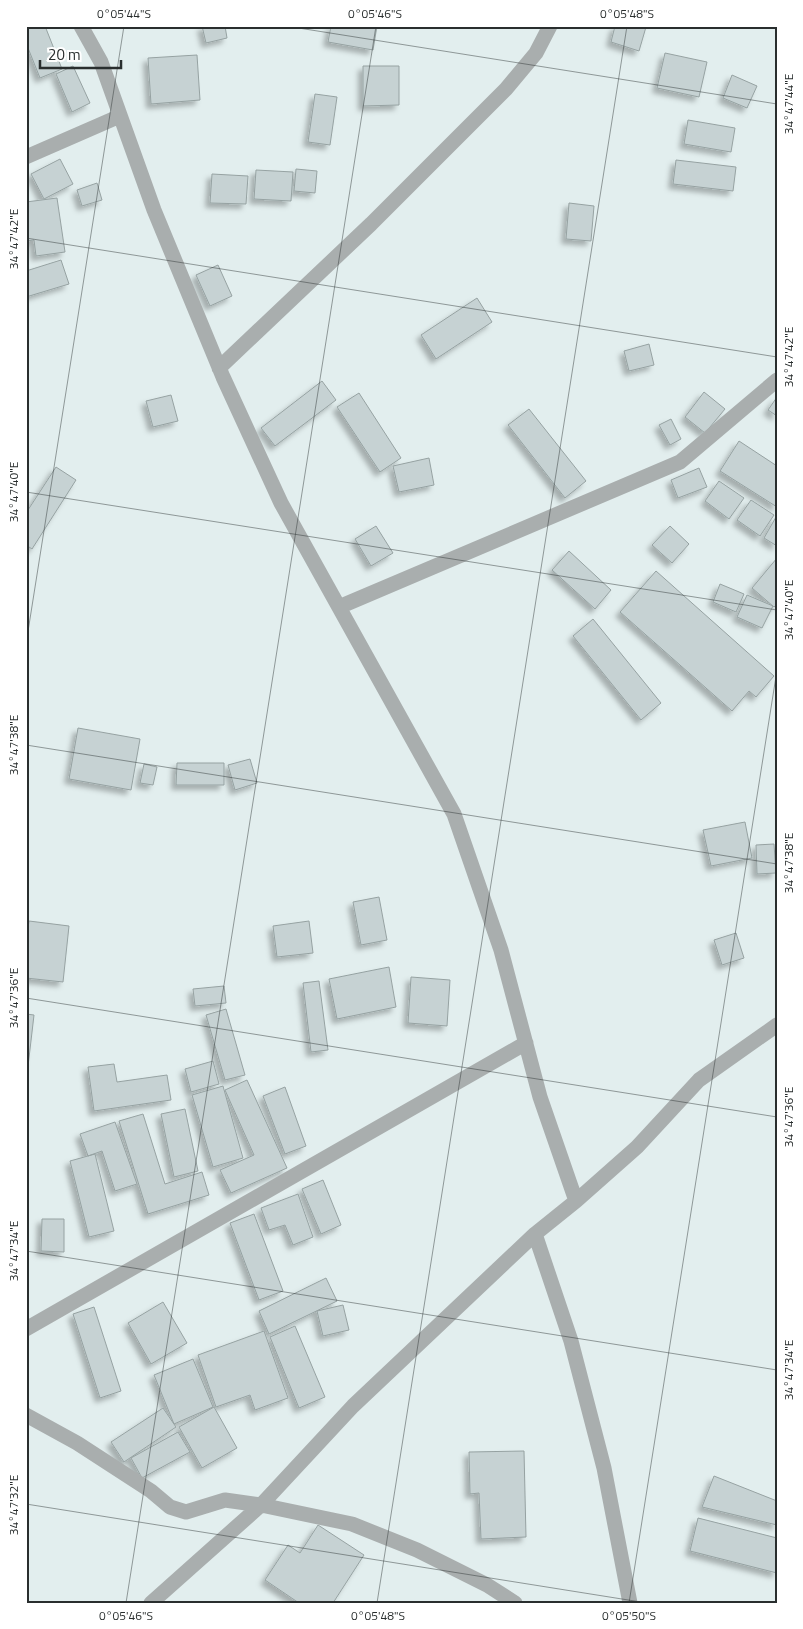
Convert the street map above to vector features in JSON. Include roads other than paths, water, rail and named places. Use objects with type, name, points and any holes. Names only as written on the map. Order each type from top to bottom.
[{"type":"street","points":[[81,26],[101,62],[154,210],[219,368],[281,503],[454,814],[501,950],[540,1097],[576,1202]]},
{"type":"street","points":[[219,368],[372,224],[506,89],[536,53],[550,26]]},
{"type":"street","points":[[26,157],[120,116]]},
{"type":"street","points":[[339,606],[680,462],[777,380]]},
{"type":"street","points":[[151,1603],[261,1505],[353,1406],[535,1234],[576,1202],[637,1147],[699,1080],[777,1025]]},
{"type":"street","points":[[26,1328],[526,1043]]},
{"type":"street","points":[[535,1234],[571,1341],[604,1468],[630,1603]]},
{"type":"street","points":[[26,1416],[77,1443],[151,1491],[170,1507],[186,1512],[225,1500],[261,1505],[352,1524],[417,1550],[487,1585],[515,1603]]}]
